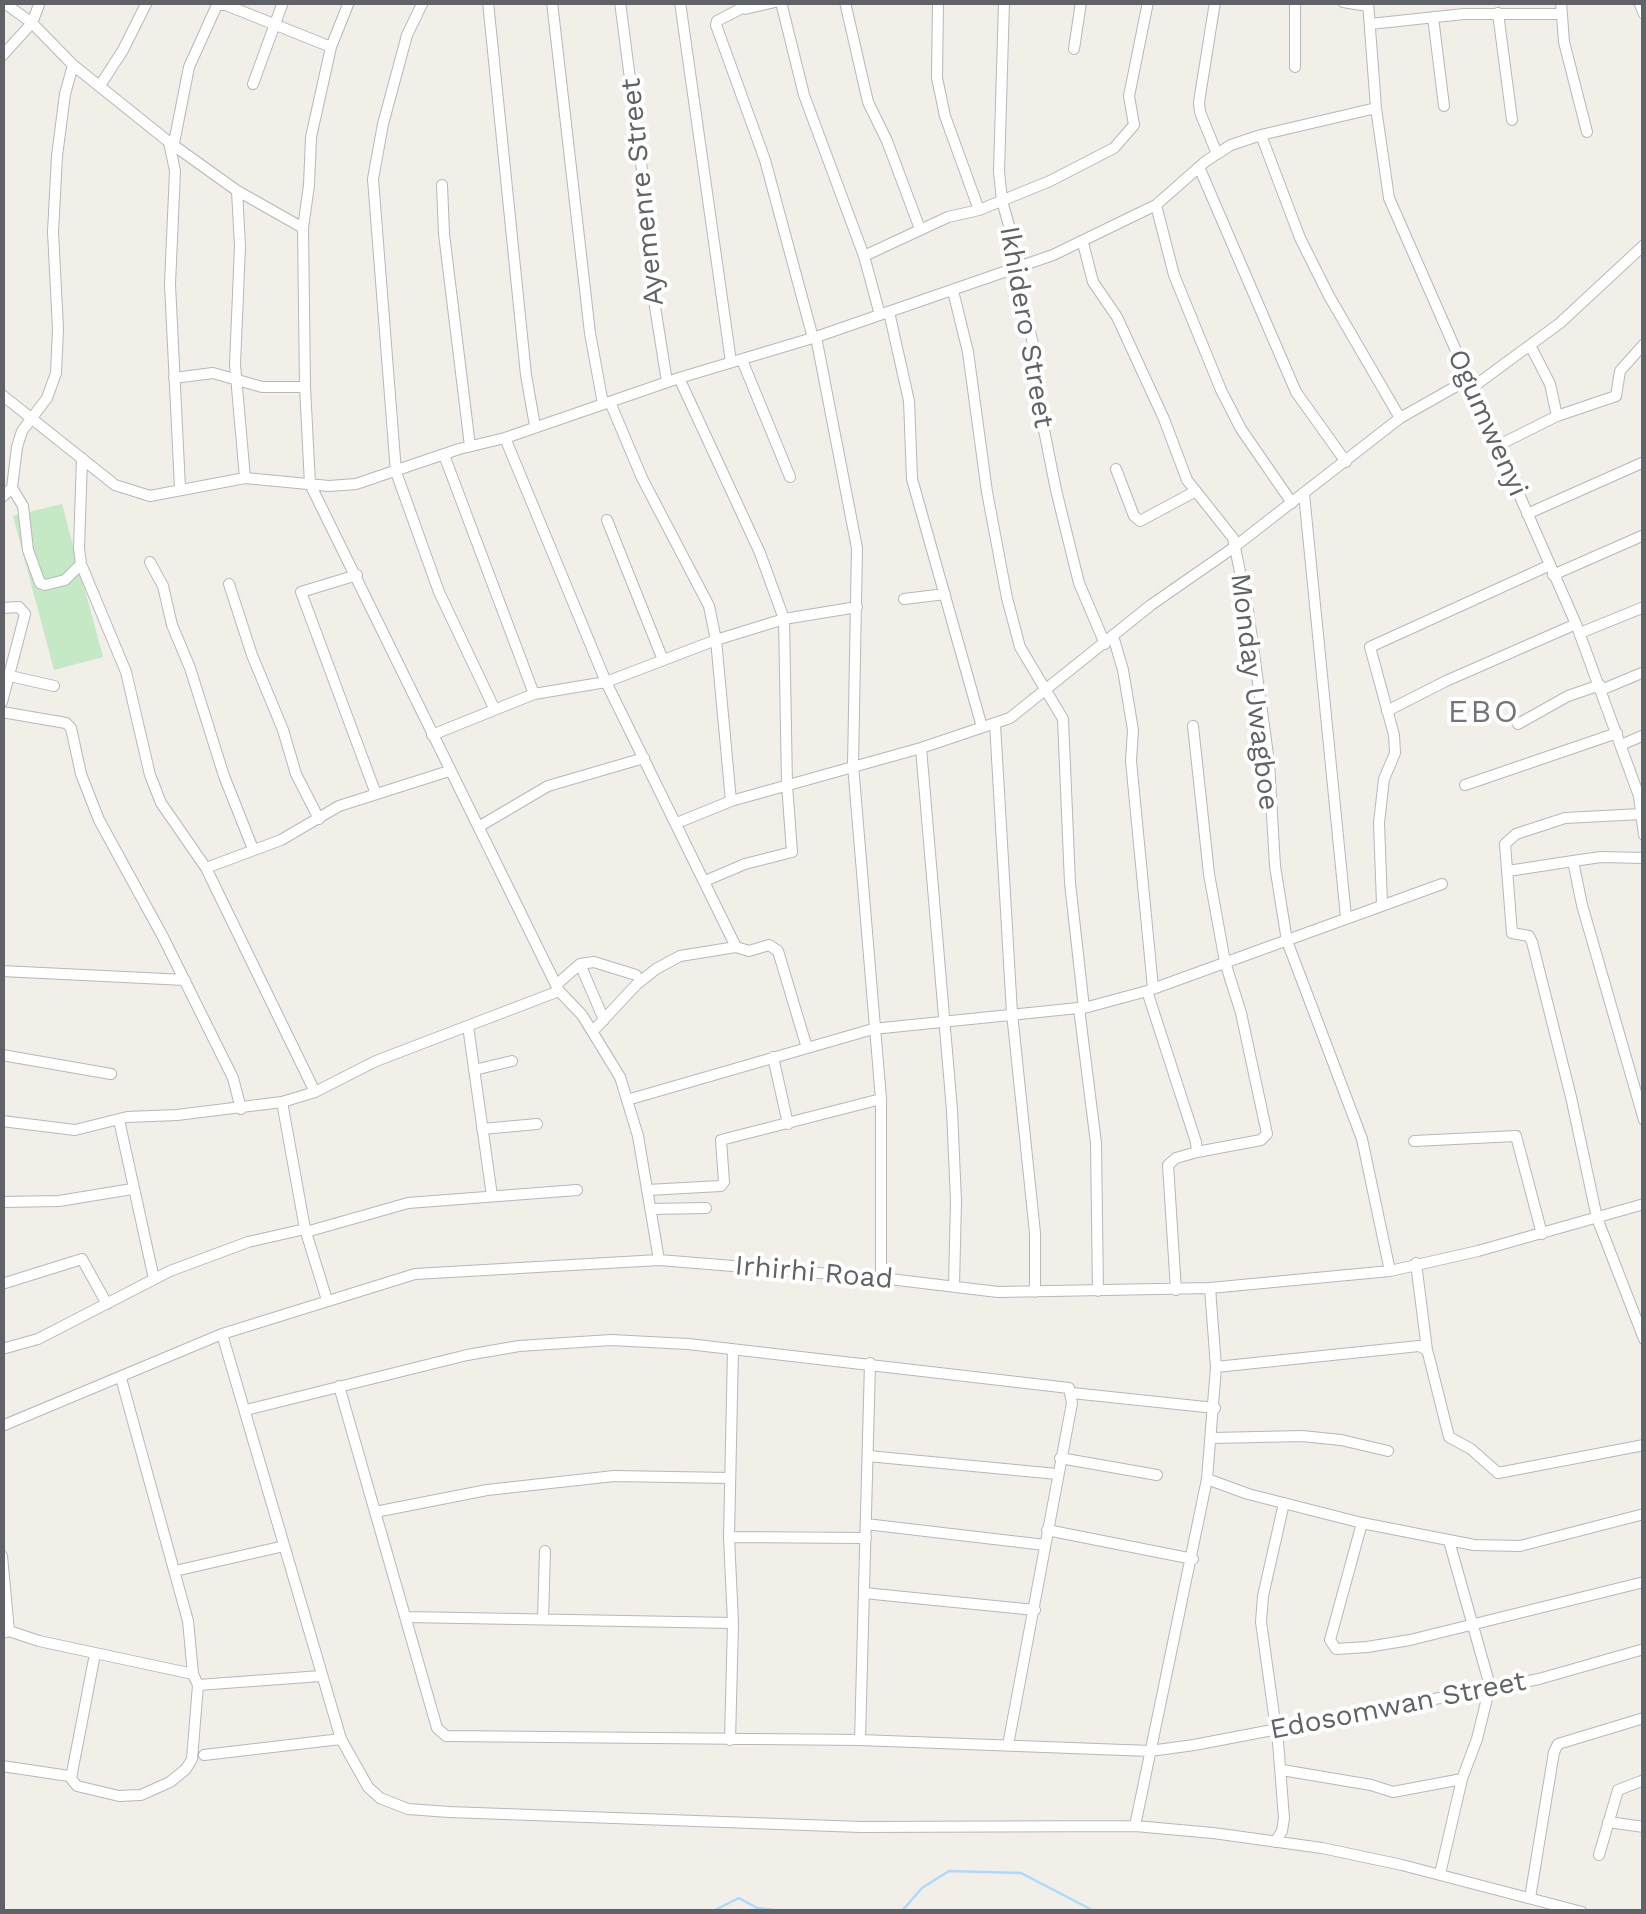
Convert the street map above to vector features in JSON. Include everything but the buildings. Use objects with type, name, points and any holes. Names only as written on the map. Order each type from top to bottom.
[{"type":"street","points":[[3,2],[32,23],[73,65],[240,192],[235,378],[244,478]]},
{"type":"street","points":[[2,56],[32,23],[40,2]]},
{"type":"street","points":[[101,84],[147,2]]},
{"type":"street","points":[[253,84],[282,2]]},
{"type":"street","points":[[349,2],[331,47],[310,138],[310,186],[304,228],[304,387],[310,484],[558,988],[594,1032],[620,1077],[638,1136],[659,1260]]},
{"type":"street","points":[[422,2],[408,35],[383,124],[373,179],[396,472],[439,592],[494,708]]},
{"type":"street","points":[[488,2],[526,375],[535,426]]},
{"type":"street","points":[[552,2],[590,332],[607,403],[708,606],[716,640],[731,801]]},
{"type":"street","name":"Ayemenre Street","points":[[620,2],[651,240],[654,294],[673,380],[760,553],[784,619],[792,852],[789,856],[745,864],[705,881]]},
{"type":"street","points":[[680,2],[736,361],[790,477]]},
{"type":"street","points":[[881,1278],[881,1099],[853,765],[858,559],[814,337],[765,160],[716,25],[716,21],[741,5],[778,2],[804,95],[885,314],[908,401],[912,478],[982,727]]},
{"type":"street","points":[[845,2],[868,102],[920,229]]},
{"type":"street","points":[[938,2],[937,78],[945,116],[979,210]]},
{"type":"street","name":"Ikhidero Street","points":[[1004,2],[999,171],[1002,201],[1016,250],[1016,267],[1036,357],[1038,400],[1079,584],[1123,670],[1133,730],[1131,762],[1150,990],[1196,1152]]},
{"type":"street","points":[[1074,49],[1081,2]]},
{"type":"street","points":[[864,256],[948,217],[979,210],[1050,181],[1114,148],[1131,130],[1129,96],[1148,2]]},
{"type":"street","points":[[1214,2],[1199,102],[1217,154]]},
{"type":"street","points":[[1295,2],[1295,67]]},
{"type":"street","points":[[1343,2],[1368,4]]},
{"type":"street","points":[[1639,2],[1644,14]]},
{"type":"street","points":[[180,488],[170,284],[174,172],[171,142],[190,67],[216,4],[331,47]]},
{"type":"street","name":"Ogumwenyi","points":[[1368,4],[1376,108],[1389,198],[1578,628],[1639,796],[1644,835]]},
{"type":"street","points":[[1370,24],[1561,8],[1564,42],[1588,132]]},
{"type":"street","points":[[1498,14],[1512,120]]},
{"type":"street","points":[[1433,18],[1444,106]]},
{"type":"street","points":[[2,498],[12,488],[18,441],[46,398],[56,373],[57,156],[73,65]]},
{"type":"street","points":[[2,394],[115,485],[150,496],[244,478],[356,484],[953,291],[1083,243],[1156,206],[1217,154],[1261,135],[1376,108]]},
{"type":"street","points":[[1261,135],[1300,238],[1400,418]]},
{"type":"street","points":[[1200,167],[1296,392],[1346,462]]},
{"type":"street","points":[[442,185],[444,234],[470,446]]},
{"type":"street","points":[[236,190],[304,228]]},
{"type":"street","points":[[1156,206],[1174,275],[1220,390],[1241,430],[1292,503]]},
{"type":"street","name":"Monday Uwagboe","points":[[1083,243],[1094,282],[1110,302],[1164,419],[1187,480],[1233,538],[1248,610],[1268,762],[1275,866],[1287,941],[1362,1139],[1390,1271]]},
{"type":"street","points":[[678,823],[731,801],[995,724],[1026,707],[1185,580],[1234,548],[1400,418],[1471,383],[1560,323],[1644,245]]},
{"type":"street","points":[[953,291],[968,352],[986,492],[1007,598],[1020,647],[1047,687],[1063,719],[1066,736],[1070,883],[1096,1143],[1098,1291]]},
{"type":"street","points":[[1497,446],[1557,416],[1616,396],[1620,371],[1644,344]]},
{"type":"street","points":[[1530,345],[1550,384],[1557,416]]},
{"type":"street","points":[[174,378],[212,372],[262,387],[304,387]]},
{"type":"street","points":[[506,438],[606,682],[736,947]]},
{"type":"street","points":[[444,455],[534,694]]},
{"type":"street","points":[[82,458],[78,548],[81,564],[126,672],[150,775],[161,803],[206,868],[315,1092]]},
{"type":"street","points":[[1527,514],[1644,462]]},
{"type":"street","points":[[1116,469],[1140,522],[1196,491]]},
{"type":"street","points":[[12,488],[23,506],[28,550],[40,583],[65,580],[81,564]]},
{"type":"street","points":[[1304,494],[1346,917]]},
{"type":"street","points":[[607,520],[663,660]]},
{"type":"street","points":[[1382,904],[1379,823],[1384,779],[1395,753],[1370,647],[1644,535]]},
{"type":"street","points":[[150,562],[163,586],[172,625],[190,668],[224,776],[254,849]]},
{"type":"street","points":[[357,575],[301,592],[376,794]]},
{"type":"street","points":[[229,584],[296,774],[318,819]]},
{"type":"street","points":[[904,598],[945,594]]},
{"type":"street","points":[[2,608],[19,607],[26,614],[2,702]]},
{"type":"street","points":[[432,735],[534,694],[606,682],[784,619],[857,607]]},
{"type":"street","points":[[1387,711],[1446,681],[1578,628],[1644,607]]},
{"type":"street","points":[[1518,724],[1568,696],[1644,672]]},
{"type":"street","points":[[10,676],[54,686]]},
{"type":"street","points":[[2,712],[66,723],[71,728],[81,774],[99,820],[232,1078],[240,1109]]},
{"type":"street","points":[[995,724],[1012,1012],[1035,1233],[1036,1292]]},
{"type":"street","points":[[1176,1290],[1168,1165],[1176,1158],[1260,1140],[1267,1134],[1241,1013],[1225,962],[1209,874],[1193,726]]},
{"type":"street","points":[[1464,785],[1644,735]]},
{"type":"street","points":[[920,748],[955,1182],[954,1286]]},
{"type":"street","points":[[480,826],[548,786],[644,758]]},
{"type":"street","points":[[206,868],[281,840],[339,806],[449,772]]},
{"type":"street","points":[[1641,814],[1575,816],[1516,834],[1505,844],[1512,933],[1529,936],[1532,942],[1597,1218],[1644,1339]]},
{"type":"street","points":[[1508,870],[1601,858],[1644,858]]},
{"type":"street","points":[[1573,861],[1644,1120]]},
{"type":"street","points":[[627,1100],[874,1029],[1012,1012],[1082,1008],[1150,990],[1442,884]]},
{"type":"street","points":[[594,1032],[637,984],[656,968],[680,956],[769,945],[778,951],[806,1048]]},
{"type":"street","points":[[2,1122],[75,1130],[119,1120],[282,1102],[315,1092],[376,1061],[558,988],[580,964],[594,962],[636,975]]},
{"type":"street","points":[[580,964],[604,1020]]},
{"type":"street","points":[[2,972],[184,980]]},
{"type":"street","points":[[468,1026],[492,1196]]},
{"type":"street","points":[[2,1055],[111,1074]]},
{"type":"street","points":[[774,1057],[788,1124]]},
{"type":"street","points":[[474,1070],[512,1061]]},
{"type":"street","points":[[647,1190],[721,1186],[721,1140],[881,1099]]},
{"type":"street","points":[[282,1102],[306,1230],[326,1300]]},
{"type":"street","points":[[119,1120],[154,1279]]},
{"type":"street","points":[[482,1130],[537,1124]]},
{"type":"street","points":[[1414,1141],[1516,1136],[1542,1234]]},
{"type":"street","points":[[2,1202],[42,1203],[132,1190]]},
{"type":"street","points":[[2,1349],[38,1339],[154,1279],[248,1242],[408,1203],[577,1190]]},
{"type":"street","name":"Irhirhi Road","points":[[2,1426],[222,1334],[416,1274],[659,1260],[1036,1292],[1176,1290],[1390,1271],[1644,1204]]},
{"type":"street","points":[[650,1209],[706,1208]]},
{"type":"street","points":[[2,1284],[82,1259],[107,1304]]},
{"type":"street","points":[[1416,1263],[1427,1350],[1449,1437],[1471,1448],[1498,1473],[1644,1445]]},
{"type":"street","points":[[1135,1826],[1208,1478],[1216,1367],[1210,1288]]},
{"type":"street","points":[[222,1334],[341,1740],[368,1786],[380,1798],[408,1809],[860,1827],[1135,1826],[1275,1842],[1440,1874],[1582,1912]]},
{"type":"street","points":[[246,1410],[519,1346],[611,1340],[733,1349],[1058,1385],[1072,1393],[1215,1408]]},
{"type":"street","points":[[1216,1367],[1420,1346],[1427,1350]]},
{"type":"street","points":[[730,1740],[733,1349]]},
{"type":"street","points":[[860,1740],[870,1364]]},
{"type":"street","points":[[2,1766],[70,1778],[77,1786],[119,1796],[141,1796],[170,1782],[192,1759],[195,1680],[188,1620],[121,1378]]},
{"type":"street","points":[[338,1386],[407,1617],[733,1623]]},
{"type":"street","points":[[1008,1745],[1072,1393]]},
{"type":"street","points":[[1212,1438],[1302,1436],[1388,1451]]},
{"type":"street","points":[[868,1456],[1057,1474]]},
{"type":"street","points":[[1060,1458],[1157,1475]]},
{"type":"street","points":[[375,1512],[487,1490],[614,1476],[730,1478]]},
{"type":"street","points":[[1208,1478],[1284,1503],[1450,1541],[1520,1546],[1644,1514]]},
{"type":"street","points":[[1275,1842],[1282,1832],[1284,1818],[1282,1770],[1262,1622],[1263,1596],[1284,1503]]},
{"type":"street","points":[[1362,1523],[1330,1640],[1336,1649],[1368,1648],[1644,1582]]},
{"type":"street","points":[[866,1524],[1045,1545]]},
{"type":"street","points":[[1048,1530],[1192,1559]]},
{"type":"street","points":[[729,1537],[866,1538]]},
{"type":"street","points":[[1440,1874],[1490,1686],[1450,1541]]},
{"type":"street","points":[[176,1571],[284,1546]]},
{"type":"street","points":[[543,1620],[545,1551]]},
{"type":"street","points":[[2,1556],[6,1632],[195,1680],[321,1676]]},
{"type":"street","points":[[864,1594],[1035,1610]]},
{"type":"street","name":"Edosomwan Street","points":[[407,1617],[437,1728],[446,1736],[860,1740],[1150,1751],[1539,1679],[1644,1648]]},
{"type":"street","points":[[70,1778],[95,1654]]},
{"type":"street","points":[[1530,1898],[1558,1744],[1644,1718]]},
{"type":"street","points":[[204,1755],[341,1740]]},
{"type":"street","points":[[1282,1770],[1371,1784],[1393,1792],[1462,1780]]},
{"type":"street","points":[[1598,1855],[1618,1790],[1644,1780]]},
{"type":"street","points":[[1608,1822],[1644,1826]]},
{"type":"green space","points":[[62,504],[103,657],[54,670],[13,516]]},
{"type":"waterway","points":[[901,1912],[922,1888],[949,1871],[1021,1873],[1096,1912]]},
{"type":"waterway","points":[[711,1912],[739,1898],[757,1908],[792,1912]]},
{"type":"district","name":"EBO","points":[[1484,713]]}]
